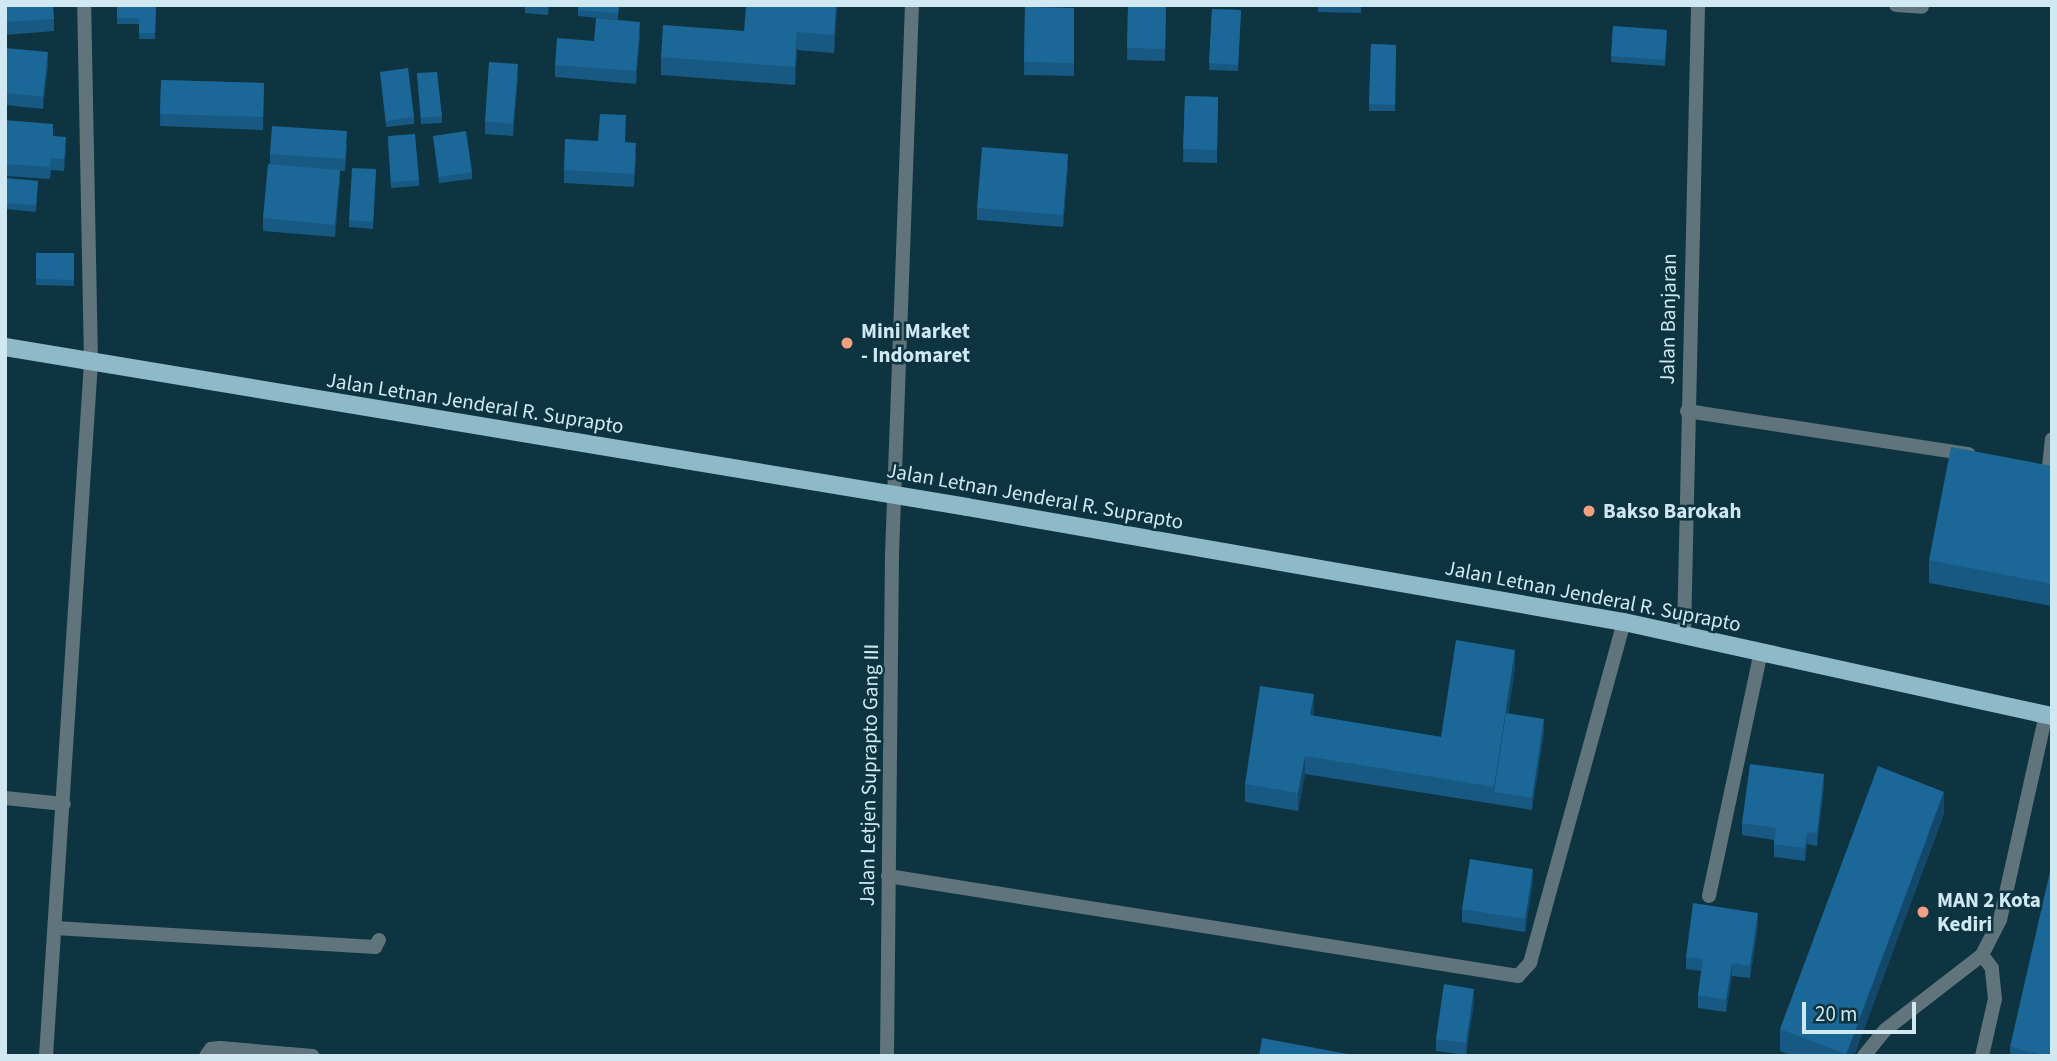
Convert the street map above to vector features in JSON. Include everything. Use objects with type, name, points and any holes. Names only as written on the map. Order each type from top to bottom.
[{"type":"main road","name":"Jalan Letnan Jenderal R. Suprapto","points":[[5,347],[895,495],[1624,622],[2049,715]]},
{"type":"street","points":[[46,1056],[91,362],[84,5]]},
{"type":"street","name":"Jalan Letjen Suprapto Gang III","points":[[887,1056],[895,495],[912,5]]},
{"type":"street","name":"Jalan Banjaran","points":[[1684,634],[1698,5]]},
{"type":"street","points":[[1896,5],[1922,7]]},
{"type":"street","points":[[1687,411],[1982,456]]},
{"type":"street","points":[[2045,466],[2052,439]]},
{"type":"street","points":[[888,876],[1518,976],[1530,963],[1624,622]]},
{"type":"street","points":[[1709,896],[1761,651]]},
{"type":"street","points":[[1864,1056],[1885,1030],[1982,955],[2000,920],[2049,715]]},
{"type":"street","points":[[5,798],[64,804]]},
{"type":"street","points":[[55,928],[375,947],[379,940]]},
{"type":"street","points":[[1982,955],[1992,968],[1996,999],[1982,1056]]},
{"type":"street","points":[[206,1056],[211,1049],[220,1048],[313,1056]]},
{"type":"building","points":[[5,5],[53,5],[54,19],[5,22]]},
{"type":"building","points":[[117,5],[156,5],[155,33],[139,33],[139,18],[117,18]]},
{"type":"building","points":[[578,5],[619,5],[618,13],[578,10]]},
{"type":"building","points":[[746,5],[836,5],[834,35],[797,32],[795,67],[661,57],[663,25],[744,31]]},
{"type":"building","points":[[1128,5],[1166,5],[1165,49],[1127,48]]},
{"type":"building","points":[[1025,7],[1074,8],[1074,63],[1024,62]]},
{"type":"building","points":[[1212,9],[1241,10],[1238,65],[1209,63]]},
{"type":"building","points":[[596,18],[640,22],[636,71],[555,65],[557,38],[594,41]]},
{"type":"building","points":[[1613,26],[1667,30],[1665,60],[1611,56]]},
{"type":"building","points":[[1371,44],[1396,45],[1395,105],[1369,104]]},
{"type":"building","points":[[5,48],[48,52],[43,97],[5,93]]},
{"type":"building","points":[[489,62],[518,64],[513,124],[485,121]]},
{"type":"building","points":[[408,68],[414,117],[386,121],[380,72]]},
{"type":"building","points":[[437,72],[442,116],[421,118],[417,73]]},
{"type":"building","points":[[161,80],[264,83],[263,117],[160,114]]},
{"type":"building","points":[[1185,96],[1218,97],[1217,150],[1183,149]]},
{"type":"building","points":[[600,114],[626,115],[625,142],[636,143],[634,174],[564,170],[565,139],[598,141]]},
{"type":"building","points":[[5,120],[53,124],[53,136],[66,137],[64,159],[51,158],[50,167],[5,164]]},
{"type":"building","points":[[272,126],[347,131],[345,159],[270,154]]},
{"type":"building","points":[[466,131],[472,172],[439,177],[433,136]]},
{"type":"building","points":[[415,134],[419,180],[391,182],[388,136]]},
{"type":"building","points":[[982,147],[1068,154],[1063,215],[977,208]]},
{"type":"building","points":[[268,164],[340,170],[335,225],[263,218]]},
{"type":"building","points":[[352,168],[376,169],[373,222],[349,220]]},
{"type":"building","points":[[5,178],[38,181],[36,205],[5,203]]},
{"type":"building","points":[[36,253],[74,253],[74,280],[36,279]]},
{"type":"building","points":[[1951,447],[2052,466],[2052,584],[1929,560]]},
{"type":"building","points":[[1456,640],[1515,650],[1494,787],[1305,756],[1298,793],[1245,784],[1260,686],[1314,694],[1310,715],[1441,737]]},
{"type":"building","points":[[1506,713],[1544,719],[1532,798],[1494,792]]},
{"type":"building","points":[[1750,764],[1824,774],[1817,833],[1807,832],[1805,848],[1774,844],[1776,828],[1742,823]]},
{"type":"building","points":[[1878,766],[1944,792],[1846,1054],[1780,1029]]},
{"type":"building","points":[[1470,859],[1533,869],[1525,919],[1462,909]]},
{"type":"building","points":[[2052,863],[2052,1056],[2047,1056],[2010,1047]]},
{"type":"building","points":[[1693,903],[1758,913],[1750,966],[1732,963],[1726,1000],[1698,995],[1703,959],[1686,957]]},
{"type":"building","points":[[1444,984],[1474,989],[1466,1043],[1436,1039]]},
{"type":"building","points":[[1262,1038],[1358,1056],[1259,1056]]},
{"type":"place","name":"Mini Market - Indomaret","points":[[847,343]]},
{"type":"place","name":"Bakso Barokah","points":[[1589,511]]},
{"type":"place","name":"MAN 2 Kota Kediri","points":[[1923,912]]}]
